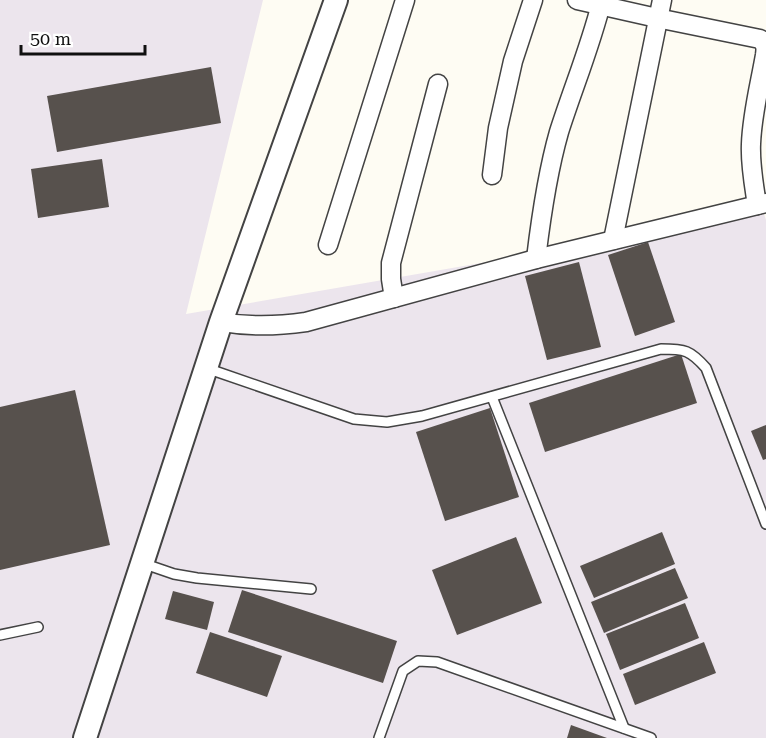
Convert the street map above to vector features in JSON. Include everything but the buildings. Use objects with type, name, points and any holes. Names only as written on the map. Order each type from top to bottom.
[{"type":"street","points":[[85,738],[221,322],[336,0]]},
{"type":"street","points":[[328,245],[405,0]]},
{"type":"street","points":[[492,176],[498,128],[513,61],[533,0]]},
{"type":"street","points":[[221,322],[242,325],[282,325],[306,322],[613,240],[761,204],[752,171],[751,145],[753,120],[766,48],[764,43],[760,39],[657,18],[601,3],[577,0]]},
{"type":"street","points":[[613,240],[662,0]]},
{"type":"street","points":[[536,260],[543,202],[559,133],[601,3]]},
{"type":"street","points":[[394,298],[390,279],[391,263],[438,84]]},
{"type":"lane","points":[[206,368],[354,419],[387,422],[422,416],[661,349],[678,349],[694,354],[706,368],[766,524]]},
{"type":"lane","points":[[492,397],[624,728]]},
{"type":"lane","points":[[142,563],[189,577],[311,589]]},
{"type":"lane","points":[[0,635],[38,627]]},
{"type":"lane","points":[[379,738],[403,671],[418,661],[437,662],[651,738]]},
{"type":"shaded area","points":[[0,0],[263,0],[186,314],[764,214],[766,220],[766,738],[0,738]]}]
